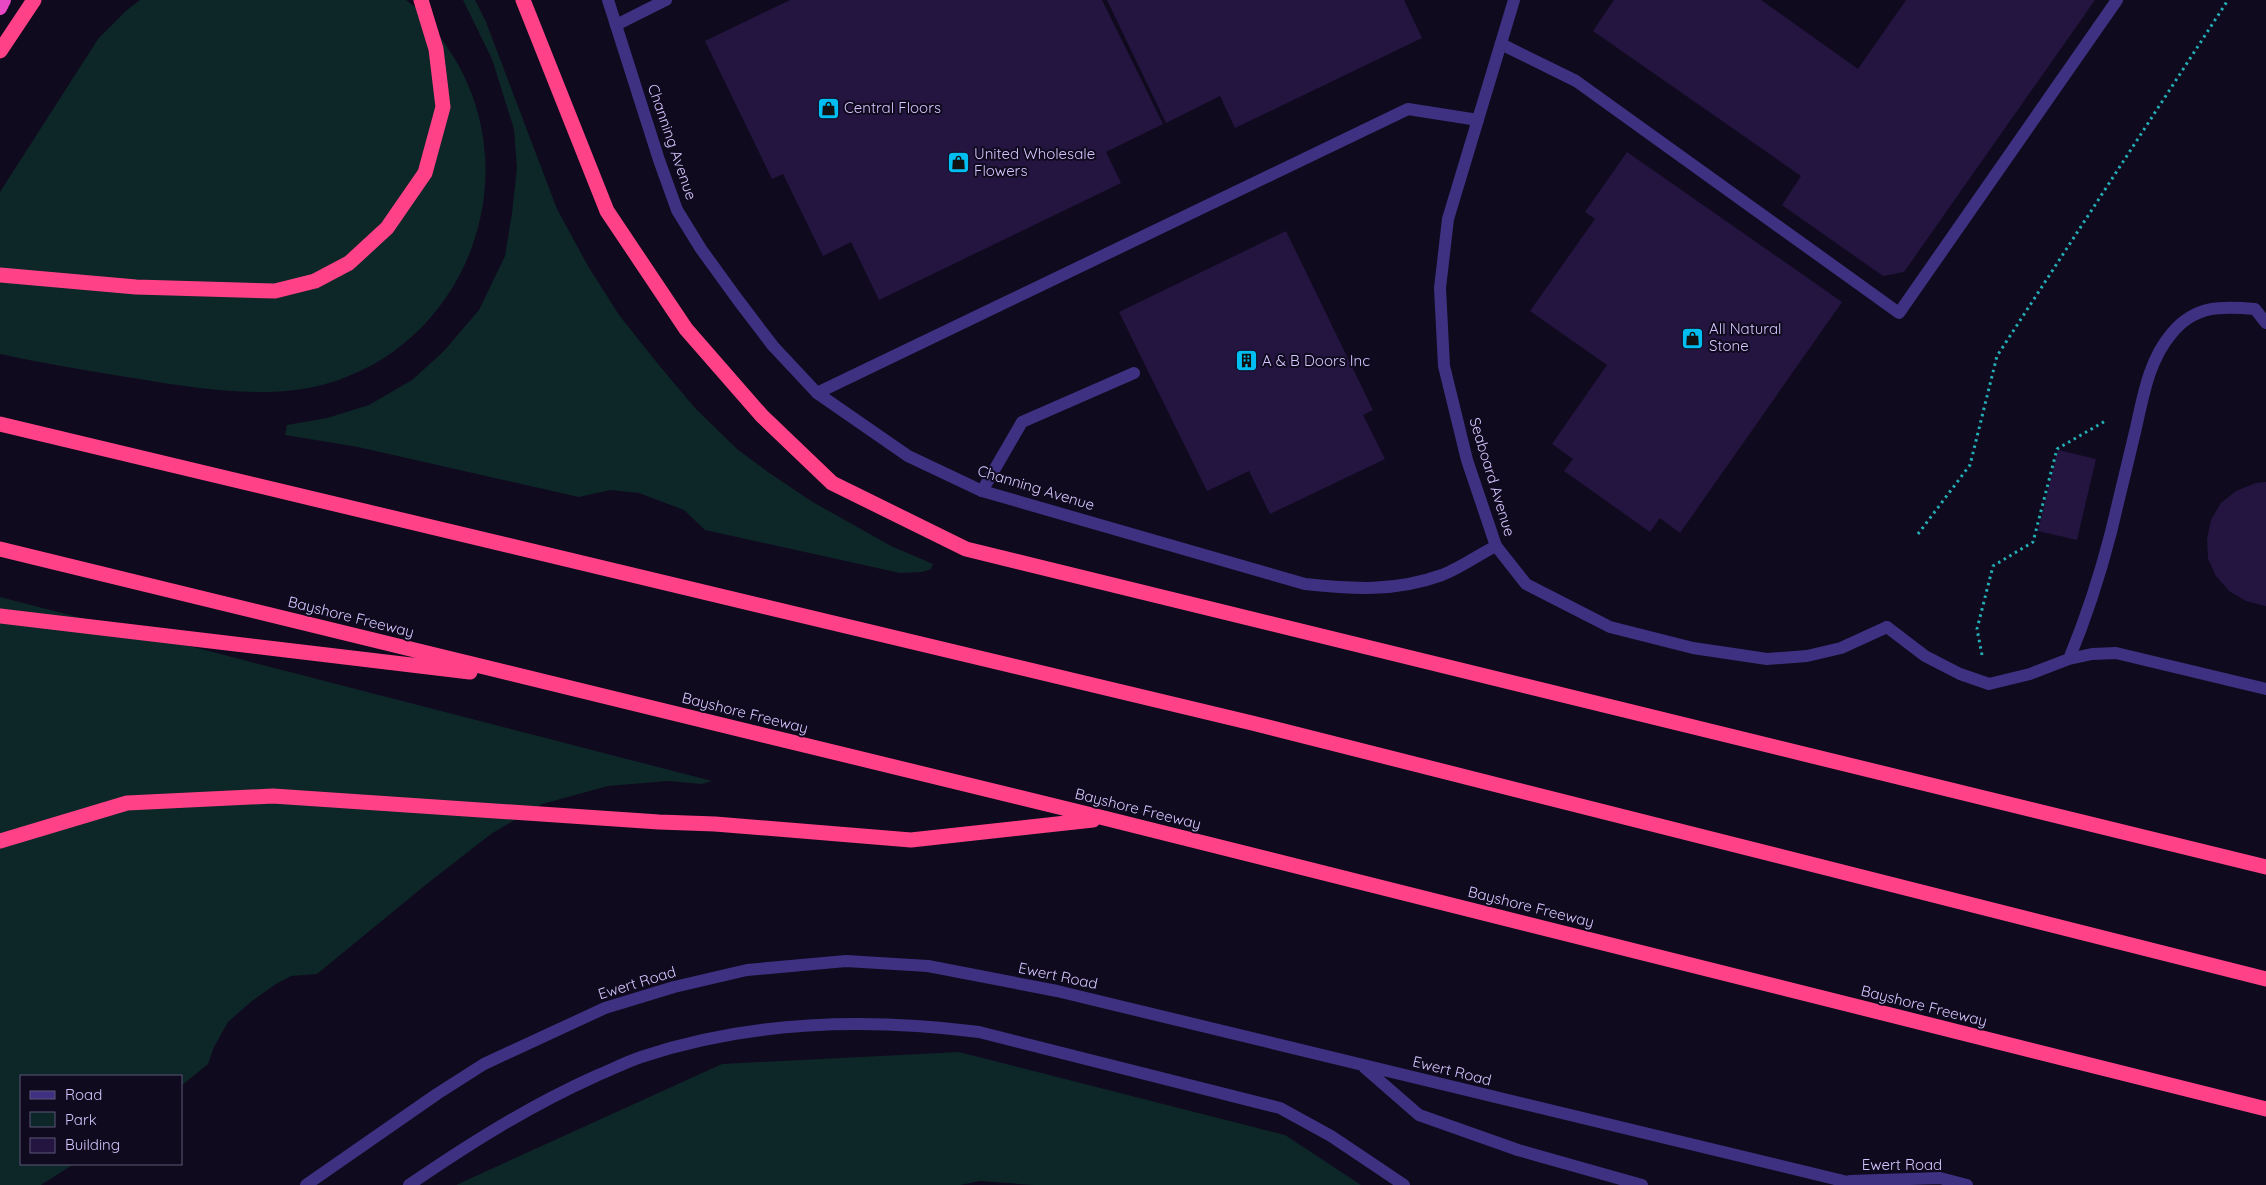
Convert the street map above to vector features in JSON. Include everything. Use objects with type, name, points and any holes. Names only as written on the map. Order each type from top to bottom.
[{"type":"highway","points":[[0,8],[4,0]]},
{"type":"highway","points":[[0,51],[34,0]]},
{"type":"highway","points":[[0,275],[136,287],[275,291],[315,281],[349,263],[387,228],[426,173],[442,107],[436,49],[421,0]]},
{"type":"highway","points":[[523,0],[607,211],[686,328],[762,416],[832,483],[966,549],[2266,867]]},
{"type":"highway","points":[[0,424],[1242,721],[2266,979]]},
{"type":"highway","name":"Bayshore Freeway","points":[[0,549],[1104,818],[2266,1109]]},
{"type":"highway","points":[[0,616],[537,680]]},
{"type":"highway","points":[[0,841],[127,803],[273,796],[659,822],[715,824],[911,840],[1104,818]]},
{"type":"street","name":"Channing Avenue","points":[[608,0],[677,210],[702,249],[773,346],[817,393],[908,456],[982,491],[1305,584],[1356,590],[1401,586],[1443,574],[1496,546]]},
{"type":"street","points":[[616,25],[666,0]]},
{"type":"street","name":"Seaboard Avenue","points":[[1514,0],[1448,219],[1440,288],[1444,366],[1467,460],[1496,546],[1526,584],[1610,627],[1693,648],[1768,659],[1807,656],[1841,648],[1887,627],[1925,656],[1975,680]]},
{"type":"street","points":[[1501,44],[1576,81],[1899,314],[2117,0]]},
{"type":"street","points":[[817,393],[1408,109],[1478,120]]},
{"type":"street","points":[[2069,659],[2082,628],[2110,534],[2146,385],[2155,359],[2172,332],[2196,313],[2225,306],[2255,309],[2266,323]]},
{"type":"street","points":[[982,491],[1022,422],[1134,373]]},
{"type":"street","points":[[1975,680],[1989,684],[2030,674],[2069,659],[2092,654],[2116,653],[2266,689]]},
{"type":"street","name":"Ewert Road","points":[[306,1185],[437,1094],[484,1064],[605,1008],[674,987],[747,970],[846,961],[928,966],[1057,991],[1841,1183],[1860,1185]]},
{"type":"street","points":[[410,1185],[468,1144],[551,1096],[640,1057],[721,1036],[784,1028],[859,1025],[928,1026],[978,1032],[1280,1108],[1331,1136],[1404,1185]]},
{"type":"street","points":[[1364,1066],[1419,1115],[1518,1150],[1642,1185]]},
{"type":"street","name":"Ewert Road","points":[[1841,1183],[1940,1178],[1967,1185]]},
{"type":"path","points":[[1918,534],[1970,465],[1997,356],[2228,0]]},
{"type":"path","points":[[1975,680],[1982,654],[1977,628],[1993,566],[2033,542],[2057,449],[2107,420]]},
{"type":"green space","points":[[140,0],[406,0],[432,26],[453,56],[475,104],[485,155],[483,205],[470,253],[446,297],[413,335],[372,365],[322,385],[298,390],[247,392],[144,380],[0,354],[0,192],[98,39],[127,10]]},
{"type":"green space","points":[[463,0],[475,0],[486,22],[557,209],[588,266],[619,315],[658,364],[695,408],[737,449],[811,501],[891,546],[933,564],[931,569],[922,572],[900,573],[705,530],[684,510],[639,493],[610,490],[579,497],[358,447],[285,435],[287,425],[327,418],[369,405],[412,380],[443,352],[479,310],[505,256],[517,168],[514,129],[492,59]]},
{"type":"green space","points":[[0,597],[712,781],[702,784],[668,781],[608,786],[542,804],[491,834],[317,974],[291,976],[252,1001],[228,1022],[214,1047],[208,1064],[182,1085],[182,1075],[20,1075],[20,1165],[72,1165],[41,1185],[0,1185]]},
{"type":"green space","points":[[959,1052],[1285,1135],[1361,1185],[1033,1185],[980,1181],[960,1185],[456,1185],[722,1064]]},
{"type":"building","points":[[790,0],[1102,0],[1163,124],[1106,152],[1121,183],[879,300],[851,242],[823,256],[783,174],[772,179],[705,41]]},
{"type":"building","points":[[1107,0],[1404,0],[1422,38],[1235,128],[1220,96],[1166,123]]},
{"type":"building","points":[[1614,0],[1761,0],[1858,69],[1906,0],[2095,0],[1904,272],[1883,276],[1782,205],[1801,176],[1593,31]]},
{"type":"building","name":"All Natural Stone","points":[[1627,152],[1842,302],[1680,533],[1660,518],[1650,532],[1564,471],[1573,459],[1552,444],[1607,365],[1530,311],[1595,219],[1585,212]]},
{"type":"building","name":"A & B Doors Inc","points":[[1286,231],[1373,410],[1363,415],[1385,459],[1270,514],[1249,471],[1207,491],[1119,312]]},
{"type":"building","points":[[2058,450],[2096,459],[2077,540],[2038,531]]},
{"type":"building","points":[[2266,482],[2265,606],[2246,601],[2229,591],[2216,576],[2208,559],[2207,539],[2211,520],[2221,503],[2236,491],[2256,483]]},
{"type":"place","name":"Central Floors","points":[[828,108]]},
{"type":"place","name":"United Wholesale Flowers","points":[[958,163]]},
{"type":"place","name":"All Natural Stone","points":[[1693,338]]},
{"type":"place","name":"A & B Doors Inc","points":[[1246,361]]}]
